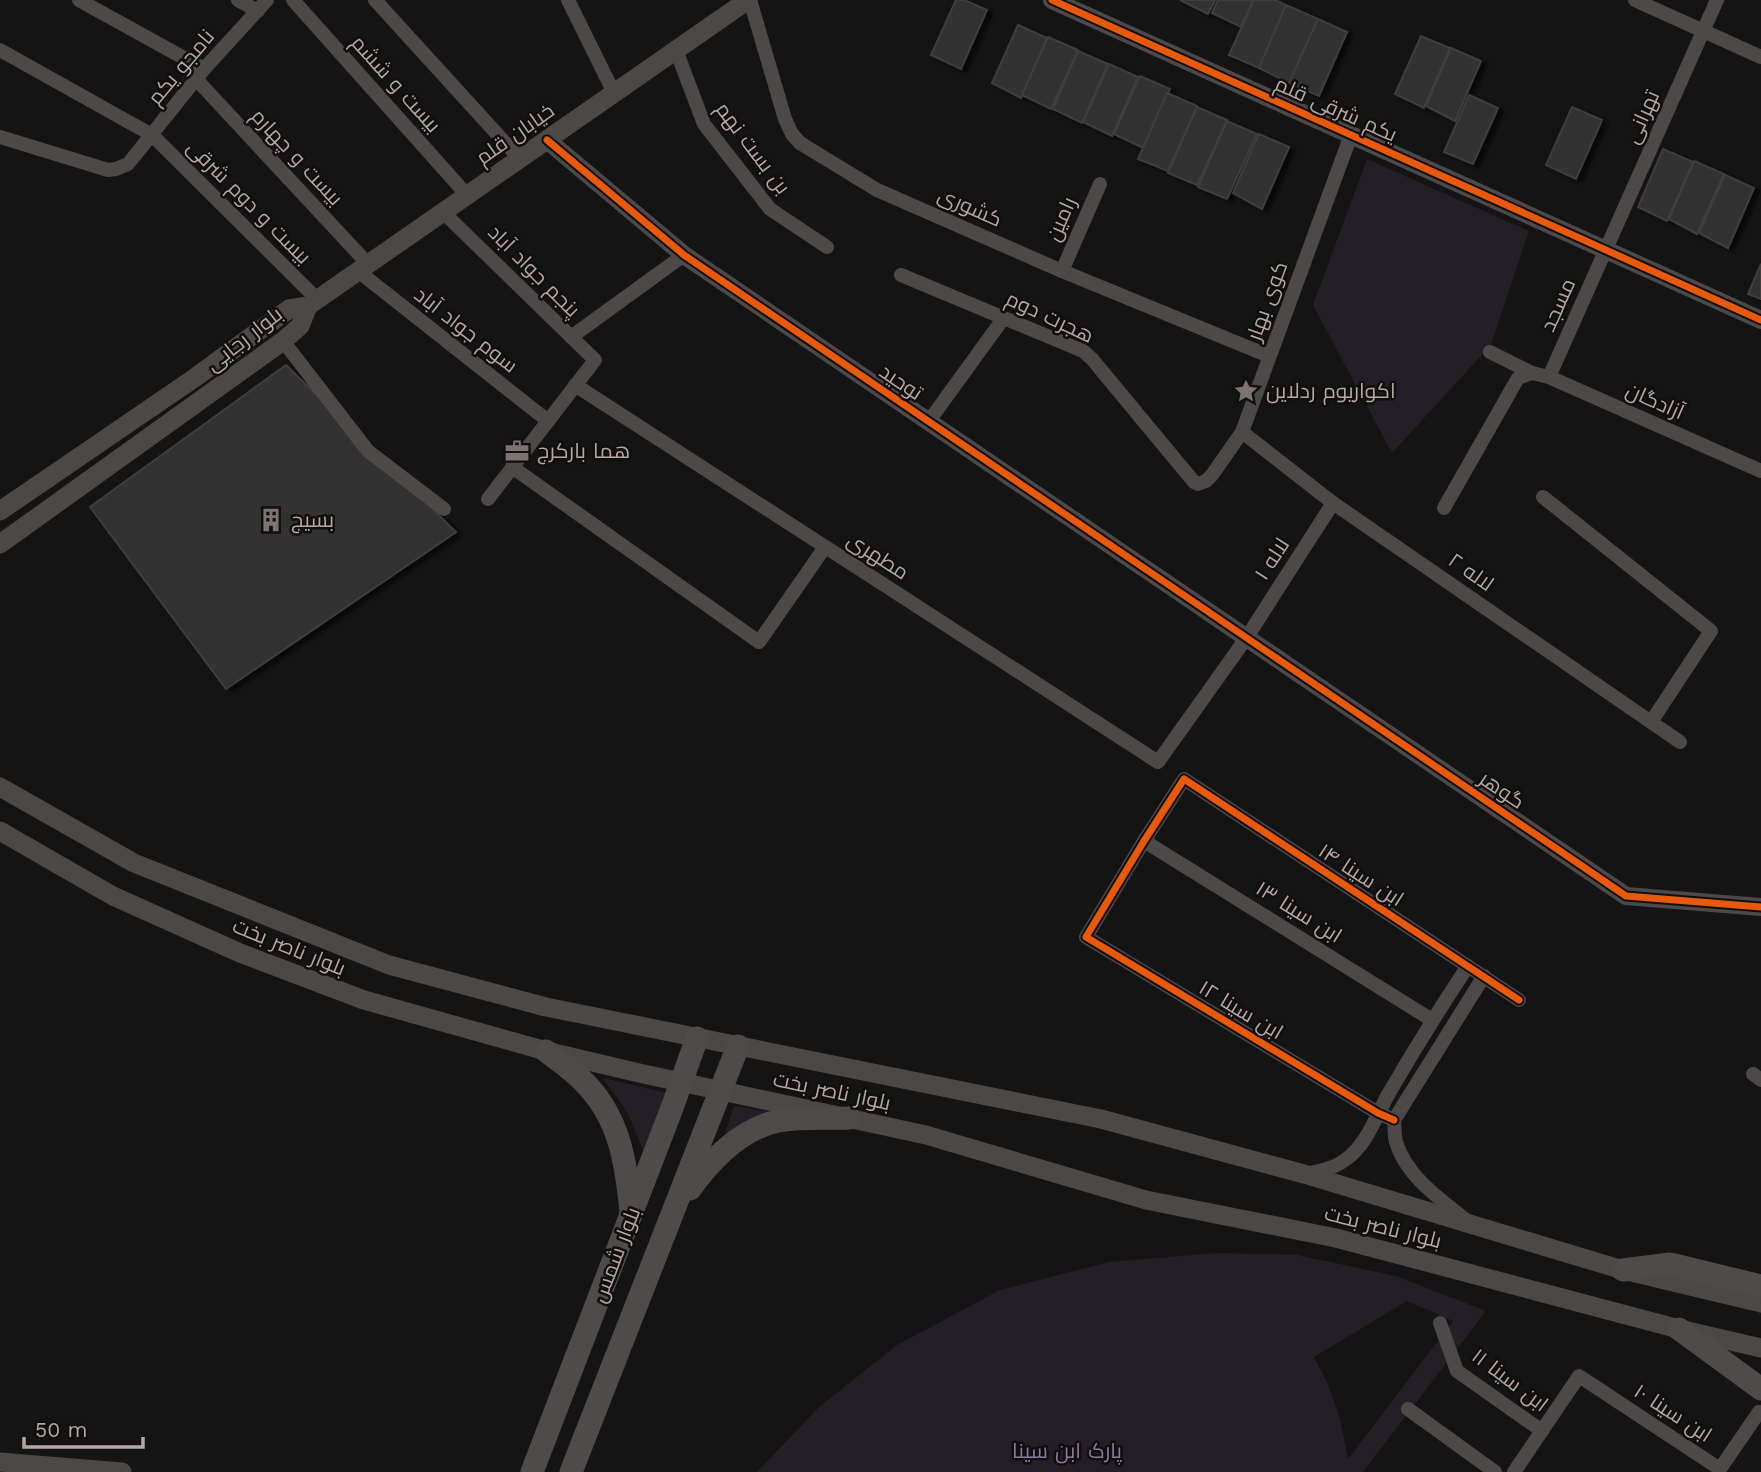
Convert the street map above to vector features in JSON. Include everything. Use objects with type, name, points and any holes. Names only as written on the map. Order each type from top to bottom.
[{"type":"main road","name":"خیابان قلم","points":[[313,303],[749,0]]},
{"type":"main road","name":"بلوار رجایی","points":[[0,544],[283,341],[300,326],[313,303]]},
{"type":"main road","name":"بلوار رجایی","points":[[0,511],[289,309],[313,303]]},
{"type":"main road","name":"بلوار ناصر بخت","points":[[0,787],[134,863],[389,965],[546,1007],[1101,1119],[1304,1174],[1622,1270],[1761,1303]]},
{"type":"main road","name":"بلوار ناصر بخت","points":[[0,831],[113,896],[240,953],[364,1000],[546,1051],[681,1083],[926,1135],[1146,1200],[1336,1238],[1679,1329],[1761,1348]]},
{"type":"main road","name":"بلوار شمس","points":[[532,1472],[697,1038]]},
{"type":"main road","name":"بلوار شمس","points":[[571,1472],[737,1046]]},
{"type":"main road","points":[[546,1051],[583,1081],[612,1121],[627,1170],[632,1214]]},
{"type":"main road","points":[[675,1208],[705,1169],[736,1141],[764,1125],[780,1121],[849,1118]]},
{"type":"main road","points":[[1622,1270],[1670,1264],[1761,1286]]},
{"type":"main road","points":[[1679,1329],[1760,1400]]},
{"type":"main road","points":[[0,1462],[122,1472]]},
{"type":"street","name":"بیست و چهارم","points":[[79,0],[200,74],[363,268]]},
{"type":"street","points":[[238,0],[263,6]]},
{"type":"street","name":"بیست و ششم","points":[[293,0],[467,195]]},
{"type":"street","points":[[374,0],[520,159]]},
{"type":"street","points":[[568,0],[614,93]]},
{"type":"street","name":"کشوری","points":[[749,0],[785,119],[800,143],[877,190],[1062,271],[1269,356]]},
{"type":"street","name":"یکم شرقی قلم","points":[[1052,0],[1761,320]]},
{"type":"street","points":[[1635,0],[1761,57]]},
{"type":"street","name":"تهرانی","points":[[1606,250],[1717,0]]},
{"type":"street","name":"نامجو یکم","points":[[0,137],[108,170],[128,164],[200,74],[263,6]]},
{"type":"street","name":"بیست و دوم شرقی","points":[[0,50],[152,135],[313,303]]},
{"type":"street","name":"بن بست نهم","points":[[676,50],[704,124],[770,209],[827,247]]},
{"type":"street","name":"کوی بهار","points":[[1212,475],[1242,432],[1351,135]]},
{"type":"street","name":"توحید","points":[[547,140],[684,255],[1247,637]]},
{"type":"street","name":"رامین","points":[[1062,271],[1100,184]]},
{"type":"street","name":"پنجم جواد آباد","points":[[443,212],[594,360],[575,385]]},
{"type":"street","name":"مسجد","points":[[1549,377],[1606,250]]},
{"type":"street","points":[[570,337],[684,255]]},
{"type":"street","name":"سوم جواد آباد","points":[[363,268],[548,421]]},
{"type":"street","name":"هجرت دوم","points":[[901,275],[1083,351],[1194,482],[1198,484],[1206,481],[1212,475]]},
{"type":"street","points":[[929,421],[1003,318]]},
{"type":"street","points":[[283,341],[368,451],[444,509]]},
{"type":"street","name":"آزادگان","points":[[1490,352],[1525,375],[1549,377],[1761,471]]},
{"type":"street","points":[[1444,508],[1525,375]]},
{"type":"street","points":[[488,499],[575,385]]},
{"type":"street","name":"مطهری","points":[[575,385],[1158,762]]},
{"type":"street","name":"لاله ۲","points":[[1242,432],[1333,503],[1679,742]]},
{"type":"street","points":[[512,467],[759,642],[825,547]]},
{"type":"street","points":[[1543,497],[1711,631],[1651,722]]},
{"type":"street","name":"لاله ۱","points":[[1158,762],[1247,637],[1333,503]]},
{"type":"street","name":"گوهر","points":[[1247,637],[1626,896],[1761,907]]},
{"type":"street","name":"ابن سینا ۱۴","points":[[1144,841],[1184,779],[1520,1000]]},
{"type":"street","name":"ابن سینا ۱۲","points":[[1144,841],[1086,937],[1378,1113],[1394,1120]]},
{"type":"street","name":"ابن سینا ۱۳","points":[[1144,841],[1432,1020]]},
{"type":"street","points":[[1304,1174],[1331,1169],[1347,1159],[1364,1142],[1432,1020],[1468,966]]},
{"type":"street","points":[[1472,1226],[1422,1183],[1405,1163],[1395,1141],[1394,1120],[1484,976]]},
{"type":"street","name":"ابن سینا ۱۱","points":[[1440,1323],[1457,1371],[1542,1431]]},
{"type":"street","name":"ابن سینا ۱۰","points":[[1542,1431],[1579,1376],[1720,1469],[1760,1400]]},
{"type":"street","points":[[1408,1409],[1495,1472]]},
{"type":"street","points":[[1521,1470],[1542,1431]]},
{"type":"green space","points":[[1367,159],[1529,231],[1491,345],[1392,453],[1313,305]]},
{"type":"green space","points":[[603,1078],[668,1093],[643,1150],[627,1112]]},
{"type":"green space","points":[[734,1106],[781,1114],[722,1143]]},
{"type":"green space","name":"پارک ابن سینا","points":[[1217,1253],[1297,1255],[1396,1276],[1486,1311],[1363,1472],[757,1472],[819,1407],[897,1345],[1000,1290],[1109,1262]],"holes":[[[1407,1301],[1453,1321],[1348,1459],[1340,1419],[1328,1384],[1314,1357]]]},
{"type":"building","points":[[956,0],[964,0],[987,10],[961,69],[931,55]]},
{"type":"building","points":[[1180,0],[1215,0],[1208,14]]},
{"type":"building","points":[[1218,0],[1253,0],[1241,27],[1212,13]]},
{"type":"building","points":[[1254,0],[1275,0],[1286,5],[1259,68],[1229,55]]},
{"type":"building","points":[[1286,5],[1318,19],[1289,83],[1259,68]]},
{"type":"building","points":[[1318,19],[1347,32],[1319,96],[1289,83]]},
{"type":"building","points":[[1018,25],[1047,38],[1021,98],[992,83]]},
{"type":"building","points":[[1421,36],[1450,48],[1424,108],[1395,94]]},
{"type":"building","points":[[1048,37],[1078,50],[1051,109],[1022,95]]},
{"type":"building","points":[[1451,48],[1481,61],[1455,121],[1426,106]]},
{"type":"building","points":[[1078,51],[1108,64],[1082,123],[1053,109]]},
{"type":"building","points":[[1109,64],[1138,77],[1112,136],[1083,122]]},
{"type":"building","points":[[1140,76],[1170,89],[1143,148],[1114,134]]},
{"type":"building","points":[[1167,93],[1197,106],[1168,171],[1138,159]]},
{"type":"building","points":[[1469,95],[1498,108],[1473,164],[1444,152]]},
{"type":"building","points":[[1197,107],[1227,120],[1197,185],[1168,173]]},
{"type":"building","points":[[1572,107],[1602,120],[1576,179],[1546,165]]},
{"type":"building","points":[[1227,121],[1257,134],[1227,199],[1198,187]]},
{"type":"building","points":[[1259,134],[1289,147],[1262,209],[1233,193]]},
{"type":"building","points":[[1663,149],[1693,162],[1667,221],[1638,207]]},
{"type":"building","points":[[1694,161],[1724,174],[1697,234],[1669,219]]},
{"type":"building","points":[[1725,175],[1754,188],[1728,248],[1699,233]]},
{"type":"building","points":[[1761,264],[1761,299],[1748,294]]},
{"type":"building","name":"بسیج","points":[[286,365],[456,532],[226,689],[90,507]]},
{"type":"cycle path","points":[[1052,0],[1761,320]]},
{"type":"cycle path","points":[[547,140],[684,255],[1626,896],[1761,907]]},
{"type":"cycle path","points":[[1394,1120],[1378,1113],[1086,937],[1184,779],[1519,1000]]},
{"type":"place","name":"اکواریوم ردلاین","points":[[1246,391]]},
{"type":"place","name":"هما بارکرج","points":[[517,451]]},
{"type":"place","name":"بسیج","points":[[271,520]]}]
